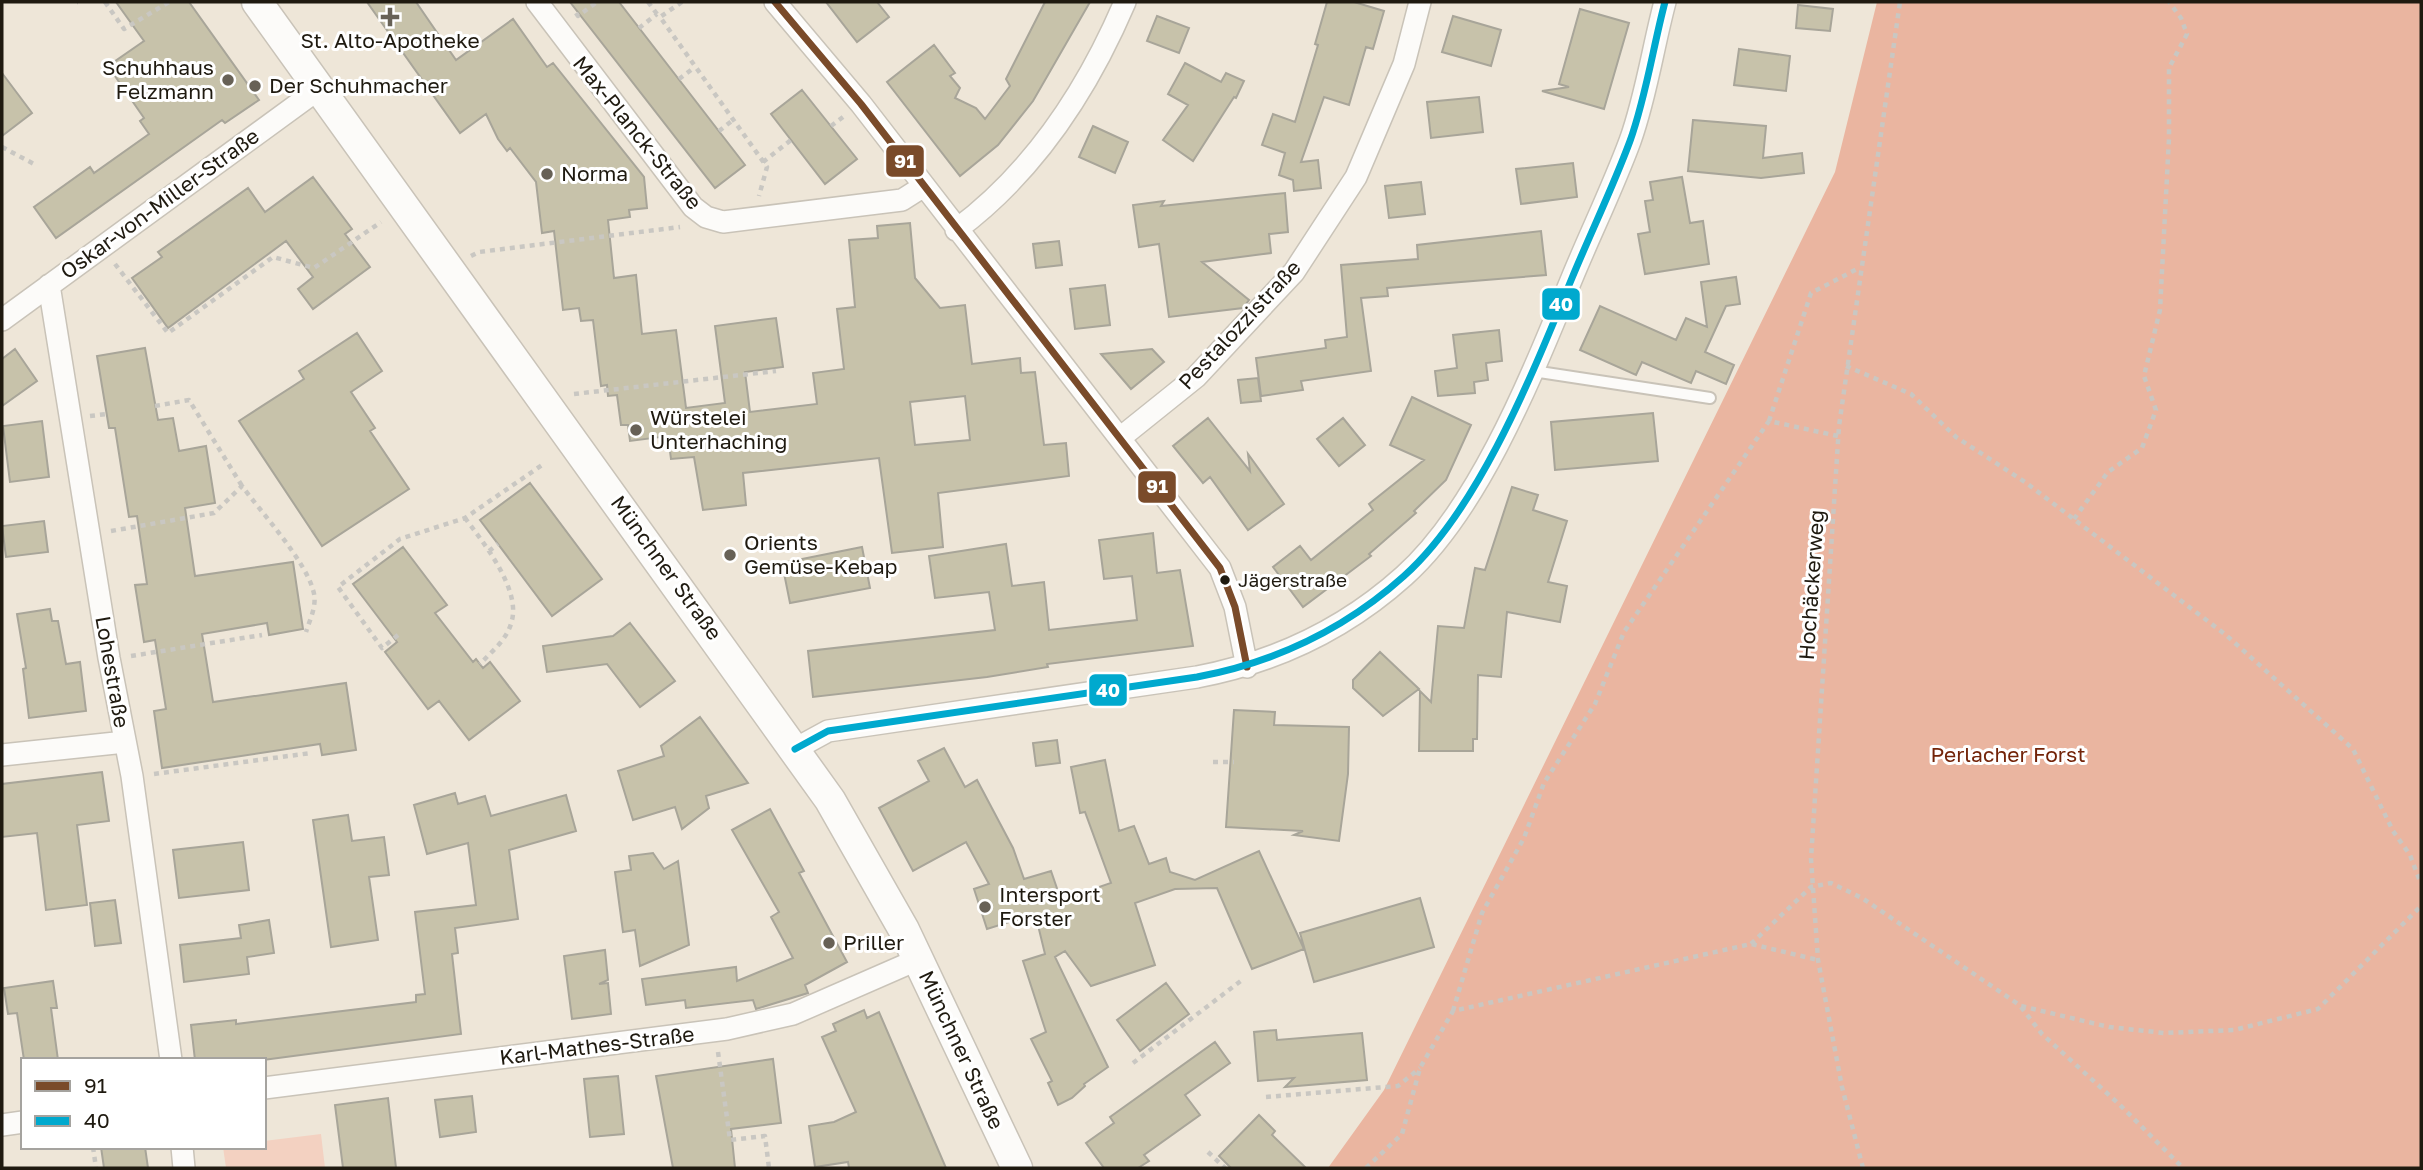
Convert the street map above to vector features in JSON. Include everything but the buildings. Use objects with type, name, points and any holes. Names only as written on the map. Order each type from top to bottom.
[{"type":"main road","name":"Münchner Straße","points":[[257,2],[795,749],[861,850],[919,960],[1017,1168]]},
{"type":"street","name":"Max-Planck-Straße","points":[[537,2],[693,207],[706,217],[723,222],[902,200],[924,186]]},
{"type":"street","points":[[775,2],[861,104],[1220,568],[1235,607],[1247,667]]},
{"type":"street","points":[[956,230],[1018,176],[1068,113],[1111,35],[1125,2]]},
{"type":"street","name":"Pestalozzistraße","points":[[1120,438],[1196,377],[1294,272],[1356,177],[1404,64],[1420,2]]},
{"type":"street","points":[[795,749],[828,731],[1170,681],[1247,667],[1304,645],[1347,622],[1405,575],[1441,535],[1469,496],[1533,371],[1630,139],[1665,2]]},
{"type":"street","name":"Oskar-von-Miller-Straße","points":[[2,320],[320,88]]},
{"type":"street","name":"Lohestraße","points":[[49,285],[109,658],[132,776],[171,1058]]},
{"type":"street","points":[[2,755],[125,742]]},
{"type":"street","name":"Karl-Mathes-Straße","points":[[266,1088],[715,1031],[793,1014],[919,960]]},
{"type":"street","points":[[2,1125],[21,1122]]},
{"type":"street","points":[[182,1149],[184,1168]]},
{"type":"lane","points":[[1533,371],[1710,398]]},
{"type":"path","points":[[105,2],[124,29],[169,2]]},
{"type":"path","points":[[573,9],[578,16],[597,2]]},
{"type":"path","points":[[648,2],[767,167],[759,196],[758,218]]},
{"type":"path","points":[[639,28],[682,2]]},
{"type":"path","name":"Hochäckerweg","points":[[1863,1168],[1842,1087],[1818,960],[1811,887],[1838,436],[1900,2]]},
{"type":"path","points":[[2074,519],[2108,472],[2142,448],[2156,410],[2144,376],[2160,310],[2169,138],[2169,68],[2187,34],[2181,18],[2169,2]]},
{"type":"path","points":[[679,79],[695,67]]},
{"type":"path","points":[[719,131],[733,120]]},
{"type":"path","points":[[763,162],[791,140]]},
{"type":"path","points":[[2,146],[34,164]]},
{"type":"path","points":[[102,247],[168,333],[272,257],[314,268],[404,206]]},
{"type":"path","points":[[449,269],[479,252],[723,222]]},
{"type":"path","points":[[1366,1168],[1371,1160],[1402,1134],[1420,1068],[1453,1011],[1482,913],[1524,838],[1544,783],[1595,704],[1624,632],[1769,421],[1811,293],[1860,268]]},
{"type":"path","points":[[1846,366],[1910,394],[1956,438],[2025,482],[2226,635],[2353,749],[2393,831],[2410,855],[2421,884]]},
{"type":"path","points":[[574,394],[776,371]]},
{"type":"path","points":[[155,406],[189,400],[242,486],[297,560],[313,590],[314,607],[306,632]]},
{"type":"path","points":[[1769,421],[1838,436]]},
{"type":"path","points":[[398,635],[382,648],[338,587],[400,539],[465,518],[545,463]]},
{"type":"path","points":[[89,534],[214,513],[242,486]]},
{"type":"path","points":[[465,518],[505,579],[513,619],[502,641],[480,664]]},
{"type":"path","points":[[489,551],[498,544]]},
{"type":"path","points":[[109,658],[262,635]]},
{"type":"path","points":[[132,776],[311,753]]},
{"type":"path","points":[[1213,762],[1234,762]]},
{"type":"path","points":[[1751,944],[1811,887],[1831,883],[1862,898],[2021,1006],[2042,1034],[2120,1105],[2183,1168]]},
{"type":"path","points":[[2021,1006],[2109,1027],[2164,1032],[2234,1030],[2318,1009],[2421,906]]},
{"type":"path","points":[[1453,1011],[1751,944],[1818,960]]},
{"type":"path","points":[[1133,1063],[1241,981]]},
{"type":"path","points":[[715,1031],[730,1140],[765,1136],[769,1168]]},
{"type":"path","points":[[1266,1097],[1398,1086],[1420,1068]]},
{"type":"path","points":[[93,1149],[96,1168]]},
{"type":"path","points":[[1208,1152],[1225,1168]]},
{"type":"shaded area","points":[[321,1134],[325,1168],[226,1168],[223,1149],[266,1149],[266,1141]]},
{"type":"green space","name":"Perlacher Forst","points":[[1877,2],[2421,2],[2421,1168],[1328,1168],[1384,1090],[1835,172]]},
{"type":"transit line","name":"91","points":[[775,2],[861,104],[1220,568],[1235,607],[1247,667]]},
{"type":"transit line","name":"40","points":[[795,749],[828,731],[1226,671],[1281,653],[1333,628],[1404,576],[1431,548],[1457,514],[1480,477],[1522,396],[1630,141],[1665,2]]},
{"type":"place","name":"St. Alto-Apotheke","points":[[390,17]]},
{"type":"place","name":"Schuhhaus Felzmann","points":[[228,80]]},
{"type":"place","name":"Der Schuhmacher","points":[[255,86]]},
{"type":"place","name":"Norma","points":[[547,174]]},
{"type":"place","name":"Würstelei Unterhaching","points":[[636,430]]},
{"type":"place","name":"Orients Gemüse-Kebap","points":[[730,555]]},
{"type":"place","name":"Jägerstraße","points":[[1225,580]]},
{"type":"place","name":"Intersport Forster","points":[[985,907]]},
{"type":"place","name":"Priller","points":[[829,943]]}]
